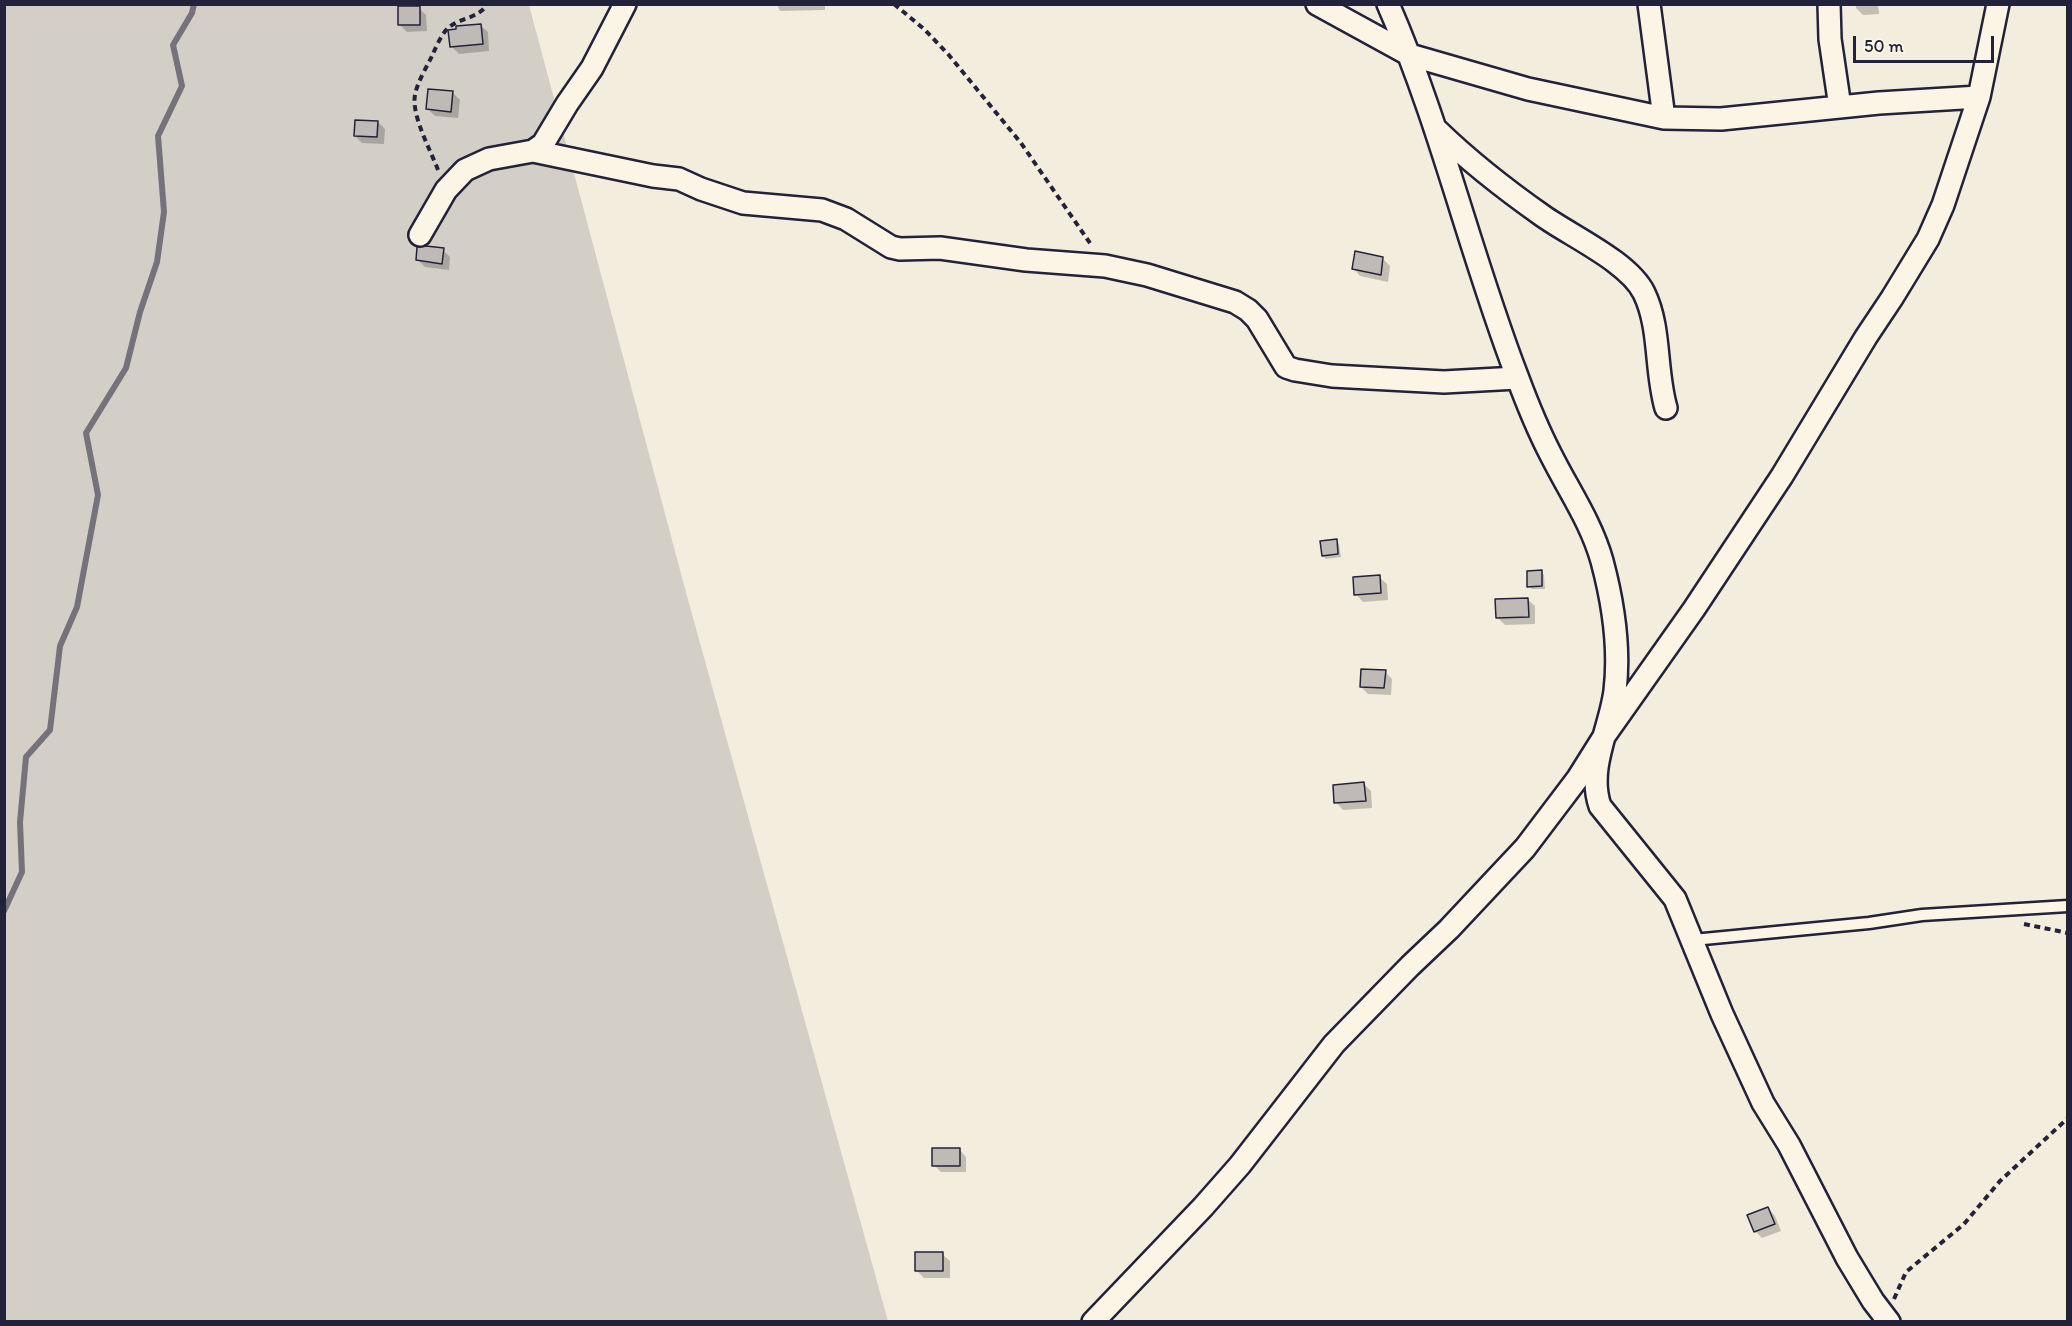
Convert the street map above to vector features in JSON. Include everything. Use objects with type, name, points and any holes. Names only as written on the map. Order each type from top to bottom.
[{"type":"street","points":[[420,235],[446,190],[465,170],[478,163],[533,151],[543,144],[592,69],[625,4]]},
{"type":"street","points":[[1317,4],[1410,55],[1528,89],[1664,118],[1721,119],[1839,107],[1979,97]]},
{"type":"street","points":[[1388,4],[1410,55],[1436,129],[1495,317],[1517,378],[1551,457],[1588,523],[1602,561],[1616,645],[1615,691],[1595,778],[1600,806],[1604,814],[1675,899],[1722,1014],[1763,1103],[1789,1145],[1847,1258],[1888,1320]]},
{"type":"street","points":[[1649,4],[1664,118]]},
{"type":"street","points":[[1829,4],[1830,39],[1839,107]]},
{"type":"street","points":[[1093,1322],[1240,1165],[1334,1044],[1526,848],[1578,778],[1782,476],[1928,239],[1943,205],[1979,97],[1998,4]]},
{"type":"street","points":[[1436,129],[1467,159],[1545,217],[1626,270],[1643,290],[1653,312],[1659,381],[1666,408]]},
{"type":"street","points":[[533,151],[653,176],[679,179],[701,189],[743,202],[822,210],[846,219],[891,247],[900,249],[940,248],[1026,260],[1105,266],[1147,275],[1235,302],[1248,310],[1257,320],[1286,367],[1295,370],[1332,376],[1444,382],[1517,378]]},
{"type":"lane","points":[[1692,940],[1869,923],[1922,915],[2067,906]]},
{"type":"path","points":[[446,190],[418,118],[415,95],[429,61],[446,31],[451,26],[485,9],[487,4]]},
{"type":"path","points":[[894,4],[924,28],[1022,142],[1105,266]]},
{"type":"path","points":[[1888,1320],[1906,1272],[1964,1224],[2000,1181],[2067,1118]]},
{"type":"shaded area","points":[[5,5],[529,5],[687,596],[888,1321],[5,1322]]},
{"type":"building","points":[[398,6],[420,6],[420,25],[398,25]]},
{"type":"building","points":[[481,24],[483,44],[450,47],[448,30],[456,29],[456,26]]},
{"type":"building","points":[[428,89],[453,91],[451,112],[426,109]]},
{"type":"building","points":[[355,120],[378,121],[377,137],[354,136]]},
{"type":"building","points":[[417,247],[444,248],[442,264],[416,260]]},
{"type":"building","points":[[1355,251],[1383,257],[1381,275],[1352,269]]},
{"type":"building","points":[[1337,539],[1338,554],[1322,556],[1320,541]]},
{"type":"building","points":[[1542,570],[1542,586],[1527,587],[1527,571]]},
{"type":"building","points":[[1380,575],[1381,593],[1354,595],[1353,577]]},
{"type":"building","points":[[1528,598],[1529,617],[1496,618],[1495,599]]},
{"type":"building","points":[[1361,669],[1386,670],[1384,688],[1360,687]]},
{"type":"building","points":[[1364,782],[1366,801],[1334,803],[1333,785]]},
{"type":"building","points":[[932,1148],[960,1148],[960,1166],[932,1166]]},
{"type":"building","points":[[1768,1207],[1775,1224],[1754,1232],[1747,1215]]},
{"type":"building","points":[[915,1252],[943,1252],[943,1271],[915,1271]]},
{"type":"waterway","points":[[4,911],[22,872],[20,822],[26,757],[50,730],[60,646],[77,607],[98,495],[86,433],[126,368],[140,312],[157,262],[164,212],[158,136],[182,86],[173,45],[192,13],[194,4]]}]
